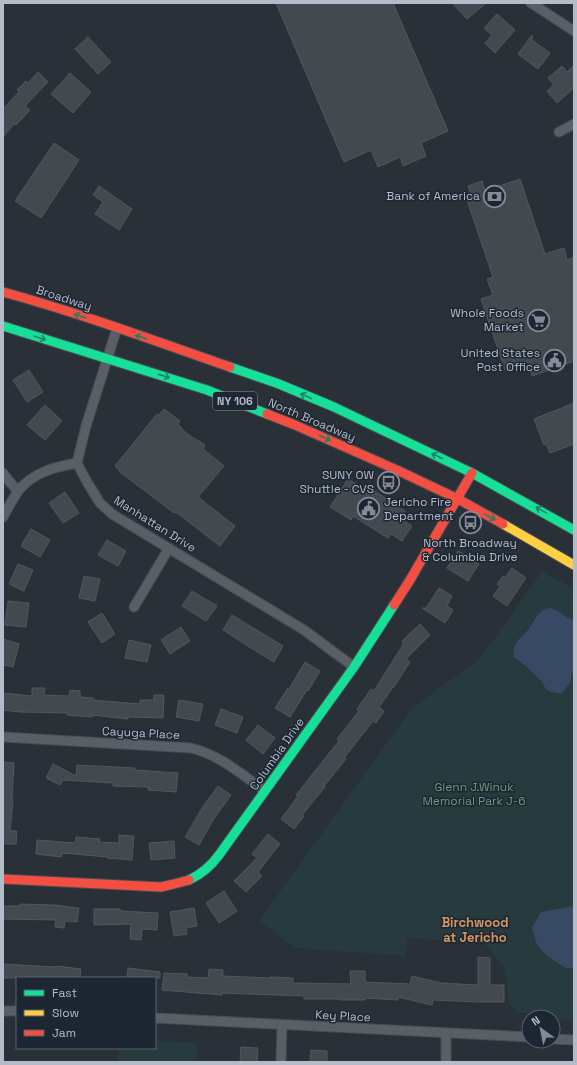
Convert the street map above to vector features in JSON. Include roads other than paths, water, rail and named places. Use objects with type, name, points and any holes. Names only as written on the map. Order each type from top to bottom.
[{"type":"main road","name":"Broadway","points":[[3,292],[117,328]]},
{"type":"main road","name":"North Broadway","points":[[3,326],[207,390],[288,422],[397,470],[458,499],[574,565]]},
{"type":"main road","name":"North Broadway","points":[[117,328],[280,384],[334,407],[472,473],[574,530]]},
{"type":"main road","name":"Columbia Drive","points":[[3,879],[161,887],[176,885],[194,878],[209,867],[225,847],[354,667],[410,580],[472,473]]},
{"type":"main road","points":[[552,552],[574,554]]},
{"type":"street","points":[[531,3],[574,31]]},
{"type":"street","points":[[559,132],[574,124]]},
{"type":"street","points":[[3,517],[18,491],[35,476],[60,466],[78,463],[86,426],[117,328]]},
{"type":"street","name":"Manhattan Drive","points":[[78,463],[87,482],[100,502],[112,514],[304,630],[354,667]]},
{"type":"street","points":[[3,473],[18,491]]},
{"type":"street","points":[[134,607],[169,548]]},
{"type":"street","name":"Cayuga Place","points":[[3,737],[191,748],[204,751],[219,758],[265,791]]},
{"type":"street","points":[[3,1010],[16,1011]]},
{"type":"street","name":"Key Place","points":[[156,1018],[521,1037]]},
{"type":"street","points":[[281,1062],[282,1025]]},
{"type":"street","points":[[446,1033],[446,1062]]},
{"type":"street","points":[[561,1039],[574,1040]]},
{"type":"water","points":[[550,608],[571,619],[574,619],[574,669],[571,676],[571,682],[562,693],[552,692],[546,689],[538,678],[514,657],[514,647],[518,640],[542,611]]},
{"type":"water","points":[[574,906],[574,968],[566,968],[548,957],[537,945],[532,928],[541,912]]},
{"type":"place","name":"Bank of America","points":[[495,196]]},
{"type":"place","name":"Whole Foods Market","points":[[539,320]]},
{"type":"place","name":"United States Post Office","points":[[555,360]]},
{"type":"place","name":"SUNY OW Shuttle - CVS","points":[[389,482]]},
{"type":"place","name":"Jericho Fire Department","points":[[368,509]]},
{"type":"place","name":"North Broadway & Columbia Drive","points":[[470,522]]},
{"type":"district","name":"Birchwood at Jericho","points":[[475,930]]},
{"type":"park label","name":"Glenn J.Winuk Memorial Park J-6","points":[[474,794]]}]
